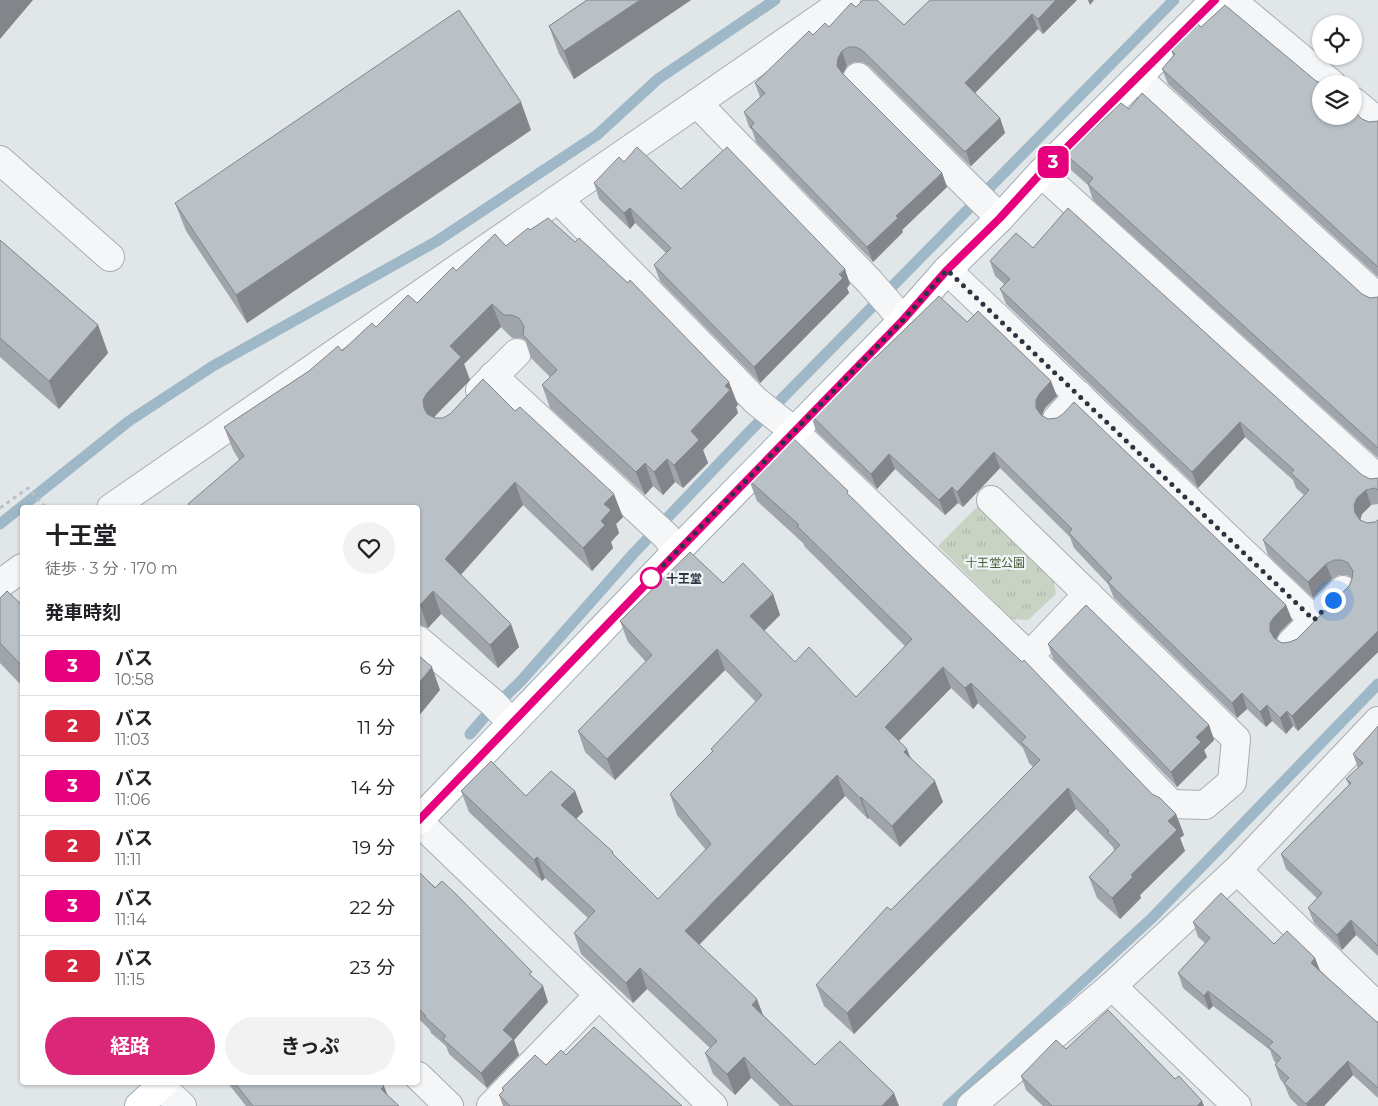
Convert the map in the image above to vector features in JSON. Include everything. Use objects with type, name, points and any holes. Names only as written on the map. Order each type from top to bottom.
[{"type":"main road","points":[[420,818],[502,711],[663,535],[786,426],[886,301],[947,270],[985,202],[1041,173],[1215,0]]},
{"type":"main road","points":[[139,1106],[162,1085]]},
{"type":"street","points":[[115,505],[846,0]]},
{"type":"street","points":[[1231,0],[1321,75]]},
{"type":"street","points":[[858,77],[985,202]]},
{"type":"street","points":[[1138,78],[1378,298]]},
{"type":"street","points":[[697,103],[886,301]]},
{"type":"street","points":[[1362,109],[1378,122]]},
{"type":"street","points":[[0,160],[110,257]]},
{"type":"street","points":[[1041,173],[1378,479]]},
{"type":"street","points":[[558,199],[756,401],[786,426],[1028,656],[1171,804],[1205,805],[1232,782],[1236,739],[990,500]]},
{"type":"street","points":[[947,270],[1314,620]]},
{"type":"street","points":[[460,412],[516,353]]},
{"type":"street","points":[[493,376],[663,535]]},
{"type":"street","points":[[1057,419],[1080,395]]},
{"type":"street","points":[[0,584],[20,569]]},
{"type":"street","points":[[1291,643],[1343,590]]},
{"type":"street","points":[[1028,656],[1088,594]]},
{"type":"street","points":[[420,642],[502,711]]},
{"type":"street","points":[[971,1106],[1112,986],[1237,870],[1378,721]]},
{"type":"street","points":[[420,823],[713,1106]]},
{"type":"street","points":[[1237,870],[1378,1007]]},
{"type":"street","points":[[1112,986],[1237,1106]]},
{"type":"street","points":[[492,1106],[599,995]]},
{"type":"street","points":[[420,1078],[449,1106]]},
{"type":"street","points":[[164,1085],[182,1106]]},
{"type":"path","points":[[0,508],[28,488],[43,505]]},
{"type":"green space","name":"十王堂公園","points":[[979,505],[1053,578],[1056,594],[1028,620],[1012,619],[938,546]]},
{"type":"building","points":[[587,0],[640,0],[564,51],[549,26]]},
{"type":"building","points":[[863,0],[877,0],[904,25],[930,0],[1056,0],[1038,19],[1032,14],[965,83],[1000,118],[966,151],[863,51],[856,47],[849,47],[842,51],[838,58],[837,66],[842,73],[942,173],[896,216],[898,218],[867,247],[751,127],[754,123],[744,112],[765,93],[755,83],[809,31],[813,35],[825,23],[829,27],[851,3],[856,7]]},
{"type":"building","points":[[1225,5],[1312,78],[1312,125],[1362,125],[1362,119],[1369,122],[1378,121],[1378,267],[1162,69],[1175,54],[1171,50],[1196,22],[1201,27]]},
{"type":"building","points":[[459,10],[521,102],[236,295],[175,203]]},
{"type":"building","points":[[1142,93],[1362,294],[1370,298],[1378,297],[1378,448],[1088,184],[1093,178],[1066,155],[1121,103],[1129,109]]},
{"type":"building","points":[[637,147],[681,189],[727,147],[845,269],[839,274],[843,278],[754,367],[654,265],[671,248],[630,208],[624,213],[594,183],[619,157],[624,162]]},
{"type":"building","points":[[1068,208],[1362,475],[1370,479],[1378,478],[1378,490],[1375,488],[1366,490],[1357,498],[1354,505],[1355,513],[1360,520],[1367,523],[1378,520],[1378,631],[1292,716],[1287,711],[1280,718],[1267,705],[1260,712],[1242,693],[1232,703],[1108,582],[1112,578],[1069,533],[1072,529],[994,452],[957,492],[952,487],[939,500],[889,454],[871,474],[811,415],[871,354],[875,358],[939,296],[967,322],[978,311],[1051,381],[1036,400],[1036,408],[1041,415],[1048,419],[1057,418],[1074,402],[1286,605],[1270,623],[1270,631],[1274,638],[1282,643],[1297,639],[1349,586],[1353,571],[1348,563],[1342,560],[1334,560],[1326,564],[1308,582],[1263,540],[1309,490],[1291,473],[1294,470],[1240,422],[1192,472],[1000,289],[1010,279],[990,261],[1016,233],[1033,248]]},
{"type":"building","points":[[548,218],[575,242],[579,238],[628,283],[630,280],[729,382],[725,386],[730,390],[691,431],[699,440],[674,465],[667,459],[654,472],[645,463],[636,472],[542,385],[557,370],[523,335],[524,326],[519,318],[512,315],[504,315],[492,304],[450,346],[461,357],[427,393],[423,400],[427,414],[435,418],[443,418],[450,414],[483,379],[515,411],[520,407],[614,494],[604,504],[611,510],[601,521],[605,525],[583,548],[515,482],[445,559],[511,624],[490,645],[433,591],[420,605],[420,505],[188,504],[244,456],[224,427],[309,371],[338,346],[342,351],[372,323],[376,327],[408,295],[417,303],[453,267],[456,271],[495,234],[506,246],[528,228],[530,230]]},
{"type":"building","points":[[0,240],[98,325],[49,381],[0,338]]},
{"type":"building","points":[[790,435],[909,554],[1022,662],[1024,660],[1152,794],[1160,798],[1176,814],[1168,821],[1177,830],[1131,875],[1133,877],[1112,898],[1089,877],[1120,845],[1068,788],[847,1013],[816,985],[887,907],[891,910],[1040,760],[1021,742],[1026,737],[971,683],[965,688],[943,667],[885,727],[907,749],[904,752],[935,781],[892,826],[837,775],[685,931],[757,999],[752,1005],[815,1065],[840,1041],[894,1093],[882,1106],[793,1106],[744,1057],[727,1074],[705,1053],[717,1041],[640,968],[626,983],[574,933],[595,911],[537,857],[534,860],[461,791],[491,761],[526,796],[551,771],[575,791],[561,805],[613,852],[658,899],[711,844],[670,794],[713,751],[711,749],[762,695],[717,649],[607,759],[578,731],[652,655],[620,621],[690,552],[723,583],[743,563],[773,594],[750,616],[795,662],[809,647],[856,697],[912,639],[797,526],[799,525],[749,480]]},
{"type":"building","points":[[7,591],[20,603],[20,664],[0,643],[0,598]]},
{"type":"building","points":[[1086,605],[1209,725],[1196,737],[1201,742],[1171,772],[1048,644]]},
{"type":"building","points":[[420,657],[432,667],[420,682]]},
{"type":"building","points":[[1378,726],[1378,946],[1351,920],[1337,935],[1308,908],[1322,893],[1281,854],[1351,783],[1346,779],[1363,763],[1353,754]]},
{"type":"building","points":[[420,873],[435,888],[442,881],[532,972],[529,974],[543,986],[503,1030],[513,1039],[481,1073],[443,1039],[446,1036],[420,1010]]},
{"type":"building","points":[[1221,893],[1274,944],[1287,931],[1315,958],[1311,963],[1378,1023],[1378,1088],[1348,1061],[1306,1104],[1284,1083],[1289,1078],[1275,1065],[1281,1058],[1268,1046],[1273,1042],[1208,991],[1204,996],[1178,973],[1210,938],[1193,922]]},
{"type":"building","points":[[1108,1010],[1175,1079],[1179,1076],[1202,1101],[1197,1106],[1052,1106],[1021,1076],[1056,1040],[1066,1049]]},
{"type":"building","points":[[594,1027],[682,1106],[510,1106],[499,1095],[504,1090],[502,1088],[535,1055],[546,1065],[561,1050],[566,1055]]},
{"type":"building","points":[[236,1085],[383,1085],[381,1089],[399,1106],[253,1106]]},
{"type":"waterway","points":[[24,505],[129,421],[213,366],[437,241],[597,135],[658,79],[775,0]]},
{"type":"waterway","points":[[470,734],[488,713],[521,681],[634,553],[749,432],[1174,0]]},
{"type":"waterway","points":[[0,524],[20,508]]},
{"type":"waterway","points":[[948,1106],[1152,918],[1378,684]]},
{"type":"bus line","name":"3","points":[[420,819],[903,320],[947,270],[1000,218],[1041,173],[1215,0]]},
{"type":"place","name":"十王堂","points":[[651,578]]},
{"type":"route","points":[[651,578],[903,320],[947,270],[1314,620],[1333,600]]}]
